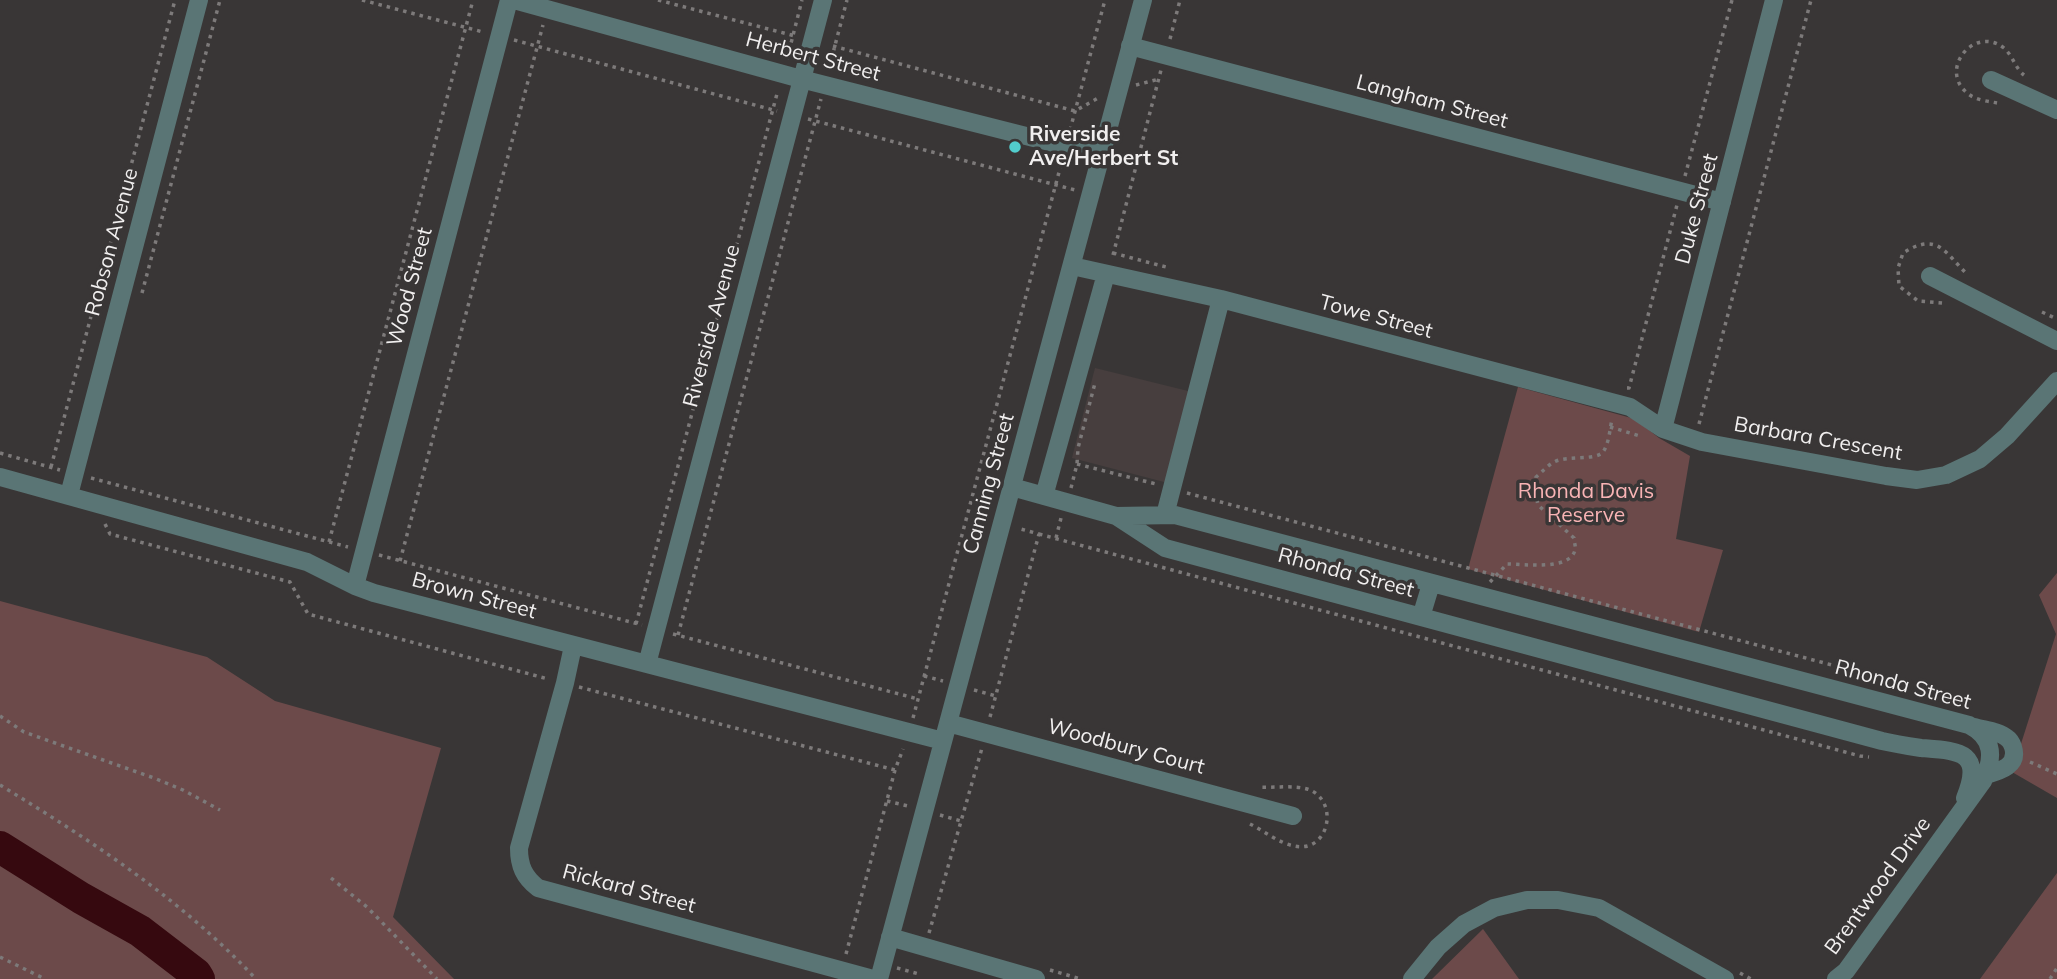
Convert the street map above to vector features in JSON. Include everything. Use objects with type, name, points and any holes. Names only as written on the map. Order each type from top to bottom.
[{"type":"street","name":"Robson Avenue","points":[[69,495],[199,0]]},
{"type":"street","name":"Wood Street","points":[[355,586],[509,0]]},
{"type":"street","name":"Herbert Street","points":[[514,0],[801,79],[1101,155]]},
{"type":"street","name":"Riverside Avenue","points":[[647,664],[823,0]]},
{"type":"street","name":"Canning Street","points":[[878,974],[1143,0]]},
{"type":"street","name":"Duke Street","points":[[1656,434],[1722,202],[1774,0]]},
{"type":"street","name":"Langham Street","points":[[1130,46],[1683,183],[1722,202]]},
{"type":"street","points":[[1991,80],[2057,110]]},
{"type":"street","name":"Towe Street","points":[[1072,266],[1616,394],[1656,434]]},
{"type":"street","points":[[1044,496],[1106,274]]},
{"type":"street","points":[[1930,276],[2057,341]]},
{"type":"street","points":[[1165,515],[1220,299]]},
{"type":"street","name":"Barbara Crescent","points":[[1656,434],[1695,439],[1886,477],[1917,480],[1946,475],[1980,459],[2007,436],[2057,381]]},
{"type":"street","name":"Brown Street","points":[[0,477],[307,562],[355,586],[573,646],[943,741]]},
{"type":"street","name":"Rhonda Street","points":[[1012,487],[1116,516],[1166,548],[1882,741],[1951,750],[1970,761],[1972,768],[1970,784],[1954,820]]},
{"type":"street","name":"Rhonda Street","points":[[1116,516],[1175,515],[1969,725],[1981,732],[1989,745],[1990,762],[1986,775]]},
{"type":"street","points":[[1421,617],[1431,584]]},
{"type":"street","name":"Rickard Street","points":[[573,646],[519,848],[523,873],[530,881],[538,888],[843,962],[878,974]]},
{"type":"street","name":"Woodbury Court","points":[[948,723],[1293,816]]},
{"type":"street","points":[[1954,820],[1973,798],[1986,775],[2004,769],[2015,757],[2008,738],[1969,725]]},
{"type":"street","name":"Brentwood Drive","points":[[1836,979],[1846,971],[1954,820]]},
{"type":"street","points":[[1412,979],[1438,947],[1464,924],[1494,908],[1527,900],[1558,900],[1599,908],[1732,976]]},
{"type":"street","points":[[890,937],[1036,979]]},
{"type":"path","points":[[51,467],[175,0]]},
{"type":"path","points":[[142,292],[220,0]]},
{"type":"path","points":[[362,0],[1091,194]]},
{"type":"path","points":[[330,542],[473,0]]},
{"type":"path","points":[[658,0],[1075,111],[1119,87],[1159,79]]},
{"type":"path","points":[[636,624],[802,0]]},
{"type":"path","points":[[678,635],[847,0]]},
{"type":"path","points":[[919,974],[878,974],[843,962],[895,770],[918,699],[1105,0]]},
{"type":"path","points":[[1106,274],[1180,0]]},
{"type":"path","points":[[1476,596],[1507,564],[1556,564],[1570,557],[1575,550],[1574,538],[1538,505],[1536,477],[1553,462],[1569,457],[1595,457],[1602,453],[1606,446],[1616,394],[1629,388],[1731,0]]},
{"type":"path","points":[[1695,439],[1811,0]]},
{"type":"path","points":[[400,561],[547,9]]},
{"type":"path","points":[[1947,304],[1918,301],[1899,286],[1898,268],[1903,253],[1917,246],[1937,245],[1974,279]]},
{"type":"path","points":[[1113,254],[1166,267]]},
{"type":"path","points":[[2033,308],[2057,319]]},
{"type":"path","points":[[1056,539],[1096,383]]},
{"type":"path","points":[[1610,428],[1656,434]]},
{"type":"path","points":[[0,453],[918,699]]},
{"type":"path","points":[[1077,464],[1832,665]]},
{"type":"path","points":[[101,519],[110,534],[290,582],[308,614],[895,770]]},
{"type":"path","points":[[1039,534],[1860,757],[1877,757]]},
{"type":"path","points":[[0,716],[24,732],[154,778],[220,810]]},
{"type":"path","points":[[2015,757],[2041,765],[2057,774]]},
{"type":"path","points":[[0,785],[64,824],[148,882],[226,948],[256,979]]},
{"type":"path","points":[[331,878],[367,907],[437,979]]},
{"type":"path","points":[[0,957],[45,979]]},
{"type":"path","points":[[2050,979],[2057,968]]},
{"type":"path","points":[[1732,976],[1751,979]]},
{"type":"shaded area","points":[[1095,368],[1192,392],[1168,483],[1072,458]]},
{"type":"green space","name":"Rhonda Davis Reserve","points":[[1518,387],[1635,419],[1659,438],[1690,456],[1676,539],[1723,550],[1699,632],[1468,569]]},
{"type":"green space","points":[[2057,573],[2057,798],[2012,772],[2056,634],[2039,595]]},
{"type":"green space","points":[[0,601],[207,657],[275,701],[441,748],[393,917],[454,979],[0,979]]},
{"type":"green space","points":[[2057,873],[2057,979],[1980,979]]},
{"type":"green space","points":[[1483,929],[1519,979],[1432,979]]},
{"type":"waterway","points":[[0,847],[140,931],[199,979]]},
{"type":"place","name":"Riverside Ave/Herbert St","points":[[1015,147]]}]
